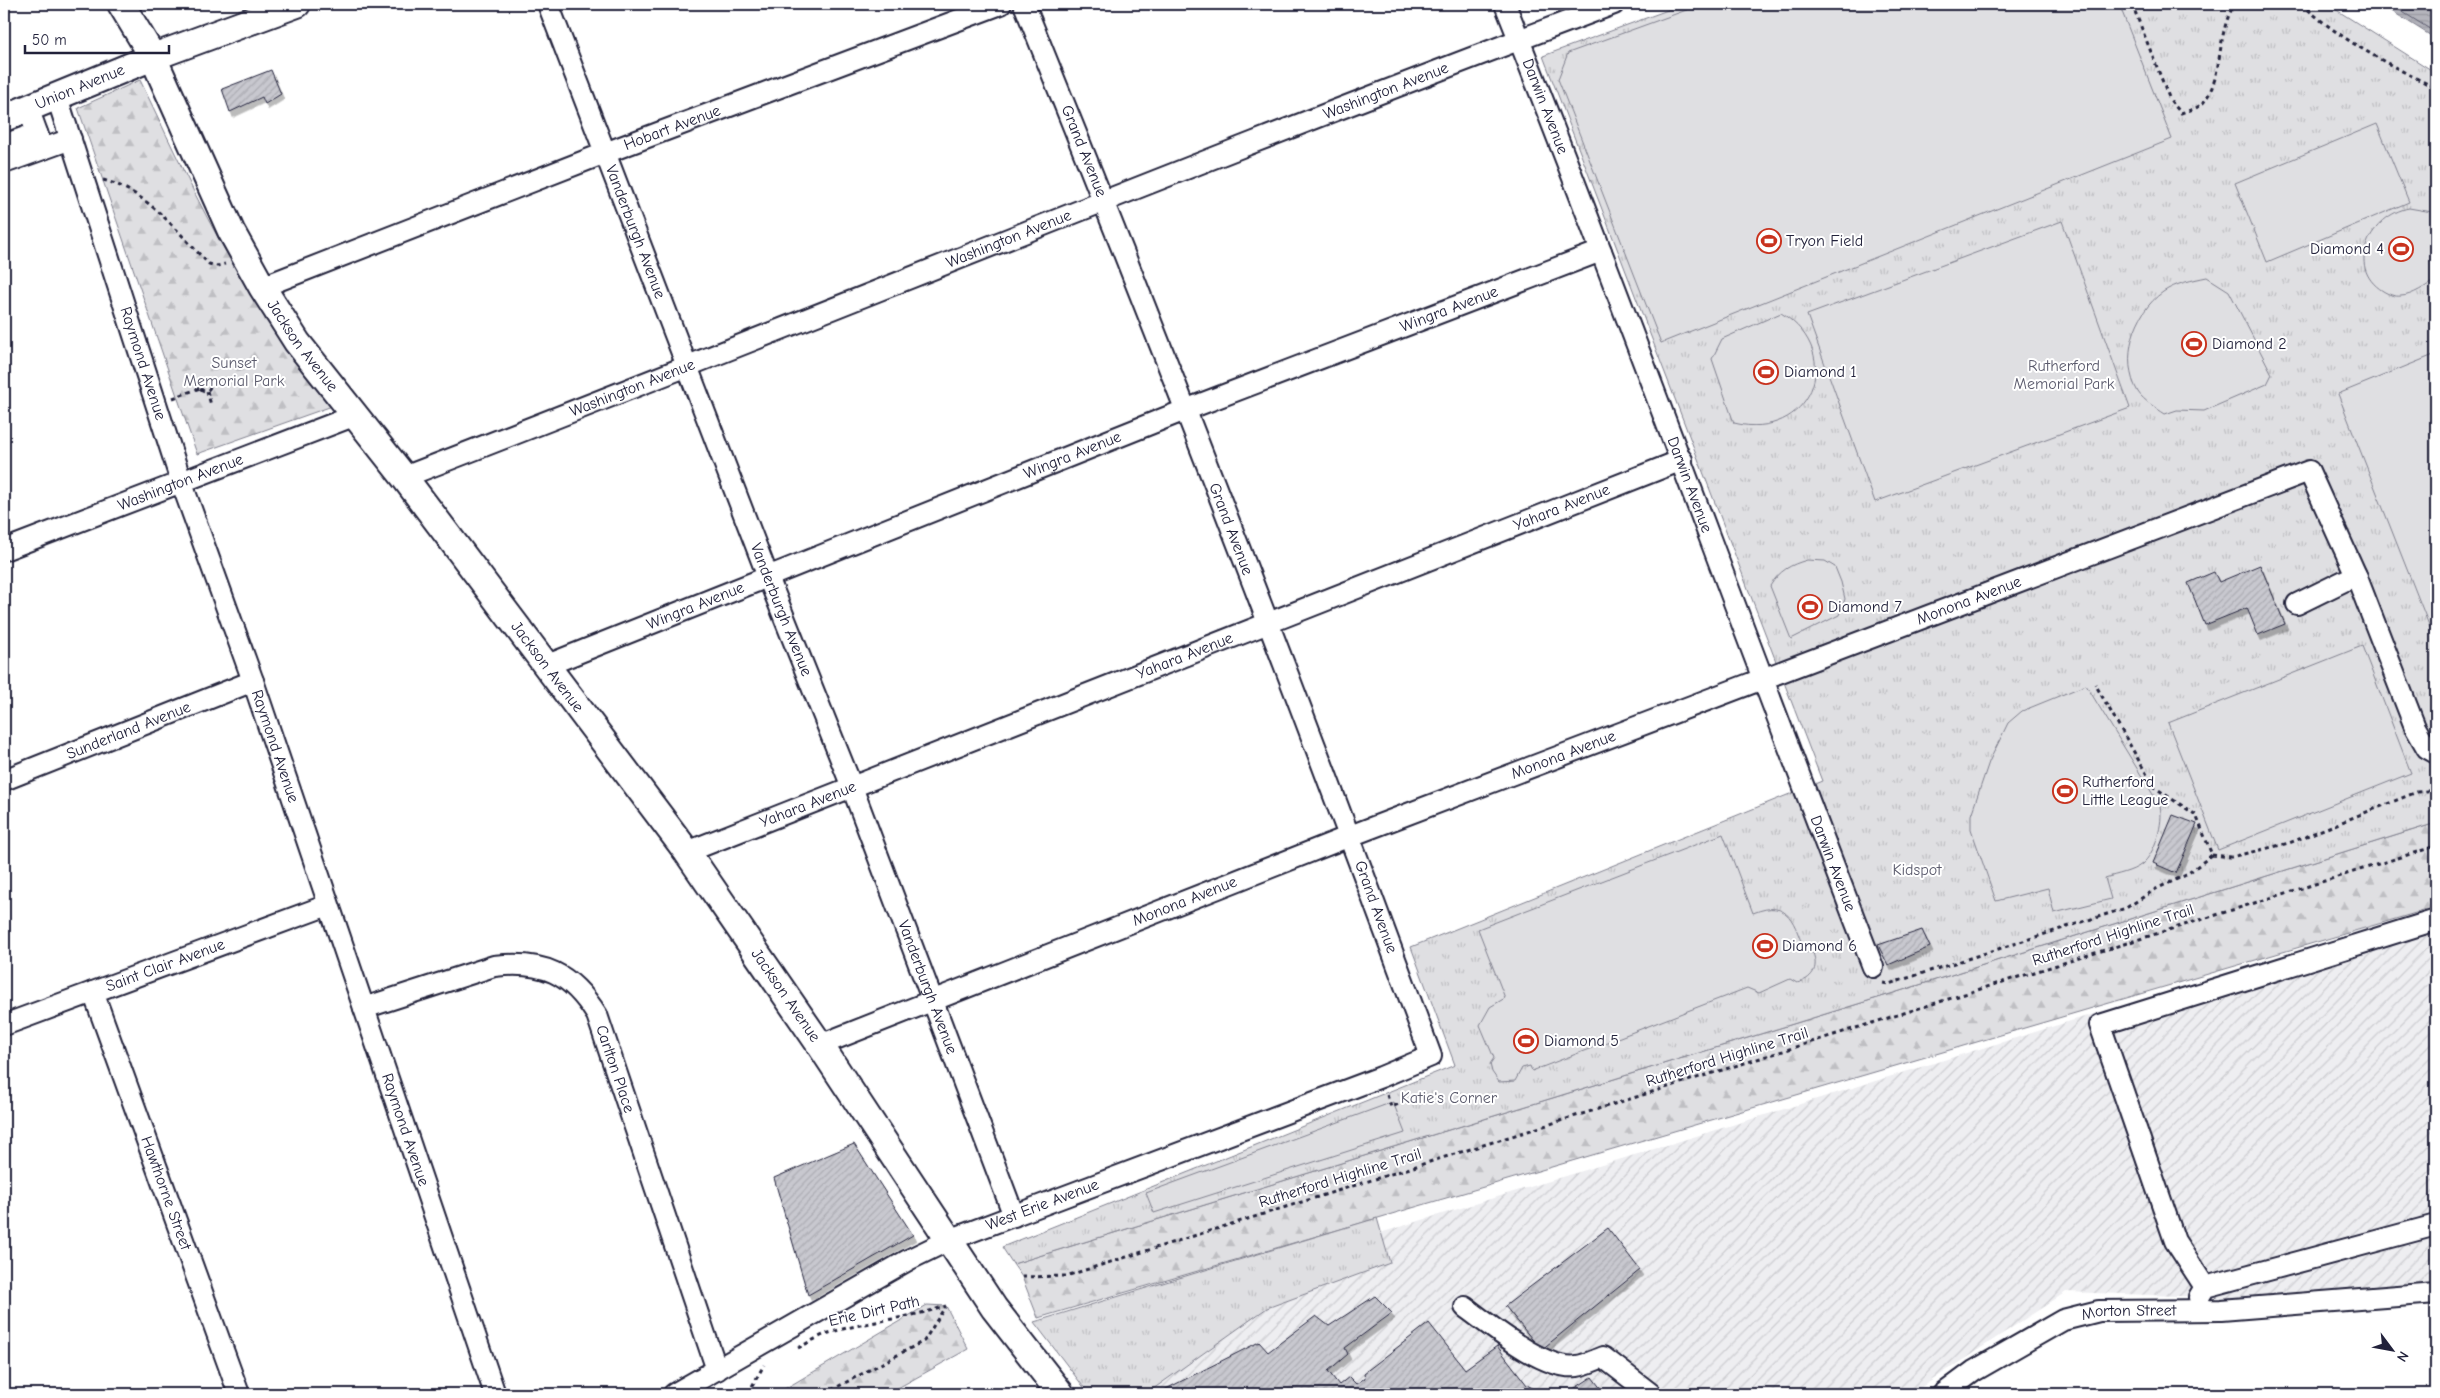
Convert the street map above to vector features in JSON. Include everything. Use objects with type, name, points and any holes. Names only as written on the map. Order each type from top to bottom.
[{"type":"main road","name":"Jackson Avenue","points":[[121,4],[153,57],[243,253],[297,342],[404,477],[687,852],[820,1045],[1000,1316],[1061,1394]]},
{"type":"main road","name":"Union Avenue","points":[[4,118],[153,57],[286,6]]},
{"type":"street","name":"Vanderburgh Avenue","points":[[548,4],[689,367],[768,577],[852,788],[1014,1216]]},
{"type":"street","name":"Hobart Avenue","points":[[262,287],[605,152],[1001,4]]},
{"type":"street","name":"Grand Avenue","points":[[1024,4],[1103,200],[1350,836],[1431,1056]]},
{"type":"street","name":"Darwin Avenue","points":[[1505,4],[1682,460],[1762,681],[1873,967]]},
{"type":"street","name":"Washington Avenue","points":[[404,477],[689,367],[1103,200],[1614,4]]},
{"type":"street","name":"Raymond Avenue","points":[[57,97],[181,481],[253,681],[495,1394]]},
{"type":"street","points":[[28,108],[40,141]]},
{"type":"street","points":[[4,145],[71,139]]},
{"type":"street","points":[[4,163],[40,141]]},
{"type":"street","name":"Wingra Avenue","points":[[545,666],[1185,410],[1601,251]]},
{"type":"street","name":"Washington Avenue","points":[[4,550],[356,415]]},
{"type":"street","name":"Yahara Avenue","points":[[687,852],[1682,460]]},
{"type":"street","name":"Monona Avenue","points":[[820,1045],[1350,836],[1762,681],[2310,471],[2356,575]]},
{"type":"street","points":[[2297,604],[2356,575],[2415,727],[2427,748],[2436,753]]},
{"type":"street","name":"Sunderland Avenue","points":[[4,780],[253,681]]},
{"type":"street","name":"Saint Clair Avenue","points":[[4,1026],[328,905]]},
{"type":"street","points":[[2205,1287],[2175,1241],[2100,1025],[2436,920]]},
{"type":"street","name":"Carlton Place","points":[[364,1008],[494,966],[516,963],[535,965],[555,972],[572,983],[586,998],[597,1015],[717,1370]]},
{"type":"street","name":"Hawthorne Street","points":[[94,992],[239,1394]]},
{"type":"street","name":"West Erie Avenue","points":[[674,1394],[908,1260],[949,1240],[1381,1077],[1431,1056]]},
{"type":"street","points":[[2189,1310],[2205,1287],[2436,1225]]},
{"type":"street","name":"Morton Street","points":[[1943,1394],[1974,1371],[2063,1320],[2099,1311],[2221,1310],[2436,1293]]},
{"type":"street","points":[[1465,1307],[1512,1341],[1544,1360],[1576,1366],[1603,1357],[1651,1394]]},
{"type":"path","points":[[2132,4],[2170,100],[2181,113],[2202,105],[2210,90],[2215,76],[2221,37],[2230,11],[2235,4]]},
{"type":"path","points":[[2302,4],[2314,15],[2383,61],[2436,88]]},
{"type":"path","points":[[83,175],[118,184],[135,192],[172,224],[209,264],[224,265],[243,253]]},
{"type":"path","points":[[200,388],[200,384],[206,381],[210,386],[207,391],[211,405]]},
{"type":"path","points":[[156,405],[200,388],[207,391]]},
{"type":"path","points":[[2095,684],[2154,787],[2196,815],[2212,855]]},
{"type":"path","points":[[1873,967],[1877,978],[1883,984],[1889,984],[2126,908],[2156,889],[2186,876],[2212,855],[2231,857],[2289,843],[2417,792],[2436,790]]},
{"type":"path","name":"Rutherford Highline Trail","points":[[1022,1277],[1066,1276],[2436,846]]},
{"type":"path","name":"Erie Dirt Path","points":[[792,1350],[828,1333],[891,1318],[928,1312],[946,1306],[924,1341],[824,1394]]},
{"type":"path","points":[[739,1394],[750,1390],[766,1363]]},
{"type":"shaded area","points":[[2436,909],[2436,1305],[2066,1292],[1911,1394],[1145,1394],[1267,1308],[1390,1263],[1380,1233]]},
{"type":"green space","name":"Rutherford Memorial Park","points":[[1684,4],[2327,4],[2436,73],[2436,823],[1884,996],[1013,1264],[1002,1247],[1455,1065],[1411,947],[1822,781],[1543,56]]},
{"type":"green space","name":"Tryon Field","points":[[1703,4],[2119,4],[2172,139],[1661,343],[1558,79],[1568,53]]},
{"type":"green space","name":"Sunset Memorial Park","points":[[140,80],[194,191],[238,273],[274,326],[335,405],[197,454],[78,108]]},
{"type":"green space","points":[[2377,124],[2409,202],[2267,262],[2235,183]]},
{"type":"green space","name":"Diamond 4","points":[[2409,208],[2432,212],[2436,224],[2436,280],[2405,296],[2396,296],[2383,291],[2371,281],[2365,269],[2364,256],[2367,243],[2383,221],[2395,213]]},
{"type":"green space","points":[[2062,221],[2130,408],[1875,502],[1807,315]]},
{"type":"green space","name":"Diamond 2","points":[[2207,277],[2229,291],[2272,374],[2267,384],[2204,411],[2177,410],[2165,414],[2150,404],[2138,392],[2132,379],[2130,352],[2132,338],[2144,312],[2163,292],[2179,284]]},
{"type":"green space","name":"Diamond 1","points":[[1781,313],[1801,330],[1812,350],[1815,371],[1811,391],[1799,407],[1782,420],[1760,425],[1734,423],[1712,359],[1722,339]]},
{"type":"green space","points":[[2436,354],[2436,643],[2338,394]]},
{"type":"green space","name":"Diamond 7","points":[[1807,560],[1825,561],[1835,567],[1845,599],[1839,615],[1791,639],[1770,586],[1786,569]]},
{"type":"green space","points":[[2362,646],[2411,773],[2218,850],[2168,723]]},
{"type":"green space","name":"Rutherford Little League","points":[[2086,685],[2160,806],[2161,820],[2151,853],[2138,867],[2105,878],[2111,899],[2054,913],[2048,888],[1996,901],[1971,829],[1971,815],[1989,762],[2008,723],[2022,711]]},
{"type":"green space","points":[[2436,823],[2436,907],[1038,1318],[1022,1277],[1013,1264],[1884,996]]},
{"type":"green space","points":[[1723,834],[1753,913],[1765,909],[1775,909],[1783,911],[1789,916],[1805,952],[1813,953],[1815,968],[1810,976],[1797,983],[1790,979],[1759,993],[1747,988],[1532,1071],[1530,1066],[1522,1068],[1515,1081],[1499,1082],[1492,1072],[1490,1064],[1494,1058],[1480,1025],[1490,1007],[1505,998],[1478,929]]},
{"type":"green space","points":[[1393,1102],[1405,1133],[1154,1213],[1146,1193]]},
{"type":"green space","points":[[1377,1218],[1390,1263],[1267,1308],[1146,1394],[1089,1394],[1034,1322]]},
{"type":"green space","points":[[927,1305],[946,1306],[968,1349],[887,1394],[776,1394]]},
{"type":"water","points":[[2436,4],[2436,39],[2382,5]]},
{"type":"building","points":[[271,70],[281,94],[265,104],[262,97],[230,112],[222,89]]},
{"type":"building","points":[[2260,565],[2285,624],[2258,635],[2247,608],[2205,625],[2188,583],[2214,572],[2219,582]]},
{"type":"building","points":[[2173,815],[2197,824],[2176,873],[2153,863]]},
{"type":"building","points":[[1922,930],[1930,947],[1888,965],[1878,945]]},
{"type":"building","points":[[854,1144],[913,1235],[808,1295],[774,1178]]},
{"type":"building","points":[[1608,1228],[1640,1270],[1541,1350],[1505,1306]]},
{"type":"building","points":[[1375,1296],[1392,1313],[1345,1348],[1348,1354],[1328,1371],[1339,1385],[1349,1377],[1356,1384],[1365,1378],[1364,1373],[1429,1323],[1465,1369],[1497,1346],[1527,1385],[1543,1394],[1156,1394],[1259,1342],[1268,1352],[1316,1316],[1329,1326]]},
{"type":"building","points":[[1592,1377],[1605,1394],[1566,1394]]},
{"type":"place","name":"Tryon Field","points":[[1769,241]]},
{"type":"place","name":"Diamond 4","points":[[2401,249]]},
{"type":"place","name":"Diamond 2","points":[[2194,344]]},
{"type":"place","name":"Diamond 1","points":[[1766,372]]},
{"type":"place","name":"Diamond 7","points":[[1810,607]]},
{"type":"place","name":"Rutherford Little League","points":[[2065,791]]},
{"type":"place","name":"Diamond 6","points":[[1765,946]]},
{"type":"place","name":"Diamond 5","points":[[1526,1041]]},
{"type":"park label","name":"Kidspot","points":[[1917,870]]},
{"type":"park label","name":"Katie's Corner","points":[[1449,1098]]}]
